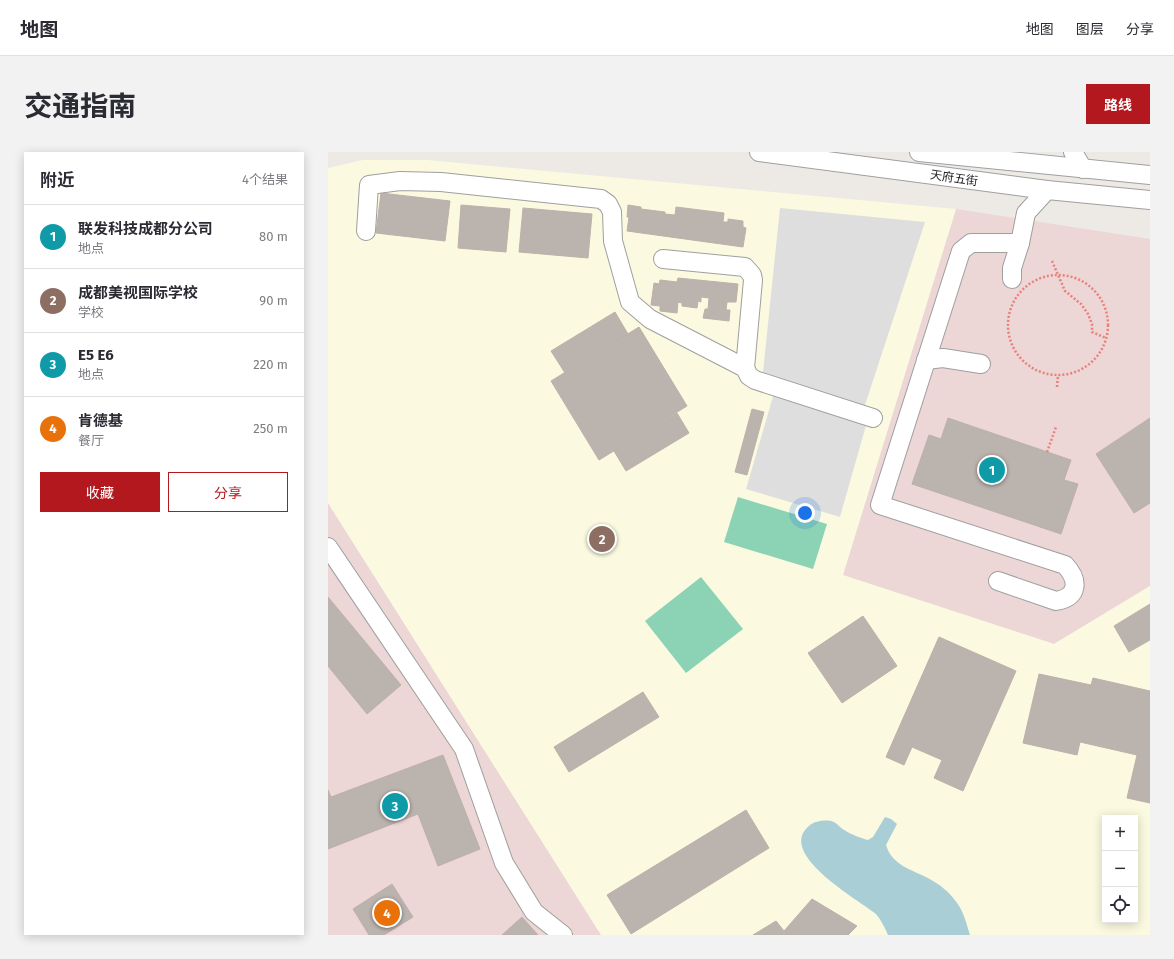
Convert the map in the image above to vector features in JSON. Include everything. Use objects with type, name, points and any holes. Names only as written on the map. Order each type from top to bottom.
[{"type":"street","name":"天府五街","points":[[759,152],[1046,190],[1150,200]]},
{"type":"street","name":"天府五街","points":[[919,152],[1150,175]]},
{"type":"street","points":[[1073,152],[1082,169]]},
{"type":"street","points":[[366,231],[368,185],[400,180],[441,182],[601,199],[608,204],[612,212],[613,241],[630,302],[650,319],[745,368]]},
{"type":"street","points":[[1012,279],[1012,268],[1020,243],[1026,213],[1046,190]]},
{"type":"street","points":[[998,581],[1056,601],[1064,600],[1071,595],[1075,581],[1072,572],[1065,565],[880,505],[961,251],[971,243],[1020,243]]},
{"type":"street","points":[[663,259],[746,268],[753,280],[745,368],[749,376],[755,380],[873,418]]},
{"type":"street","points":[[926,360],[943,358],[982,364]]},
{"type":"street","points":[[328,547],[464,749],[504,863],[534,912],[563,935]]},
{"type":"path","points":[[1052,261],[1065,291],[1081,304],[1088,314],[1092,324],[1092,332],[1106,338]]},
{"type":"path","points":[[1058,276],[1075,278],[1086,284],[1101,300],[1106,311],[1108,322],[1106,338],[1098,355],[1080,370],[1070,374],[1046,374],[1034,369],[1024,362],[1016,352],[1010,341],[1008,316],[1012,304],[1028,285],[1039,279],[1058,276]]},
{"type":"path","points":[[1057,387],[1058,375]]},
{"type":"path","points":[[1047,452],[1056,427]]},
{"type":"shaded area","points":[[363,160],[427,160],[956,209],[843,575],[1054,644],[1150,586],[1150,935],[601,935],[328,503],[328,168]]},
{"type":"shaded area","points":[[780,208],[925,222],[865,405],[763,372]]},
{"type":"shaded area","points":[[956,209],[1150,239],[1150,586],[1054,644],[842,575]]},
{"type":"shaded area","points":[[774,393],[867,422],[840,517],[746,489]]},
{"type":"shaded area","points":[[328,503],[601,935],[328,935]]},
{"type":"green space","points":[[738,497],[827,524],[813,569],[724,542]]},
{"type":"green space","points":[[701,577],[743,629],[686,673],[645,621]]},
{"type":"water","points":[[885,817],[891,819],[897,824],[886,845],[889,853],[899,864],[933,881],[950,894],[962,911],[970,935],[888,935],[876,914],[823,875],[811,862],[803,849],[802,836],[810,825],[815,822],[834,822],[848,832],[868,840],[873,837]]},
{"type":"building","points":[[381,193],[450,201],[445,241],[376,233]]},
{"type":"building","points":[[461,205],[510,209],[506,252],[458,248]]},
{"type":"building","points":[[628,205],[641,207],[641,209],[665,212],[665,214],[675,215],[676,207],[724,213],[723,222],[728,222],[728,219],[743,221],[743,227],[746,228],[743,247],[627,231],[629,217],[627,217]]},
{"type":"building","points":[[523,208],[592,214],[588,258],[519,252]]},
{"type":"building","points":[[678,278],[738,284],[736,302],[727,302],[726,310],[730,310],[729,321],[703,318],[705,309],[708,309],[709,298],[701,297],[701,302],[698,301],[697,308],[682,306],[682,303],[678,302],[677,313],[660,311],[660,306],[651,305],[654,283],[659,284],[660,280],[677,282]]},
{"type":"building","points":[[615,312],[628,334],[565,373],[551,351]]},
{"type":"building","points":[[639,327],[687,406],[599,460],[551,381]]},
{"type":"building","points":[[752,409],[764,412],[747,475],[735,472]]},
{"type":"building","points":[[677,413],[689,433],[626,471],[614,451]]},
{"type":"building","points":[[948,418],[1071,460],[1064,480],[1078,484],[1061,534],[912,484],[929,435],[941,439]]},
{"type":"building","points":[[1150,418],[1150,503],[1134,513],[1096,454]]},
{"type":"building","points":[[328,597],[401,685],[367,714],[328,666]]},
{"type":"building","points":[[1150,604],[1150,640],[1129,652],[1114,626]]},
{"type":"building","points":[[863,616],[897,666],[842,703],[808,653]]},
{"type":"building","points":[[939,637],[1016,671],[963,791],[934,778],[942,760],[912,747],[904,765],[886,757]]},
{"type":"building","points":[[1039,674],[1091,685],[1093,678],[1150,691],[1150,803],[1127,798],[1137,755],[1080,742],[1077,755],[1023,743]]},
{"type":"building","points":[[643,692],[659,717],[569,772],[554,747]]},
{"type":"building","points":[[443,755],[480,849],[438,866],[418,814],[328,849],[328,790],[331,797]]},
{"type":"building","points":[[746,810],[769,848],[631,934],[607,895]]},
{"type":"building","points":[[392,884],[413,917],[384,935],[369,935],[353,909]]},
{"type":"building","points":[[812,899],[857,926],[848,935],[753,935],[776,921],[784,931]]},
{"type":"building","points":[[522,917],[538,935],[502,935]]},
{"type":"place","name":"联发科技成都分公司","points":[[992,470]]},
{"type":"place","name":"成都美视国际学校","points":[[602,539]]},
{"type":"place","name":"E5 E6","points":[[395,806]]},
{"type":"place","name":"肯德基","points":[[387,913]]}]
